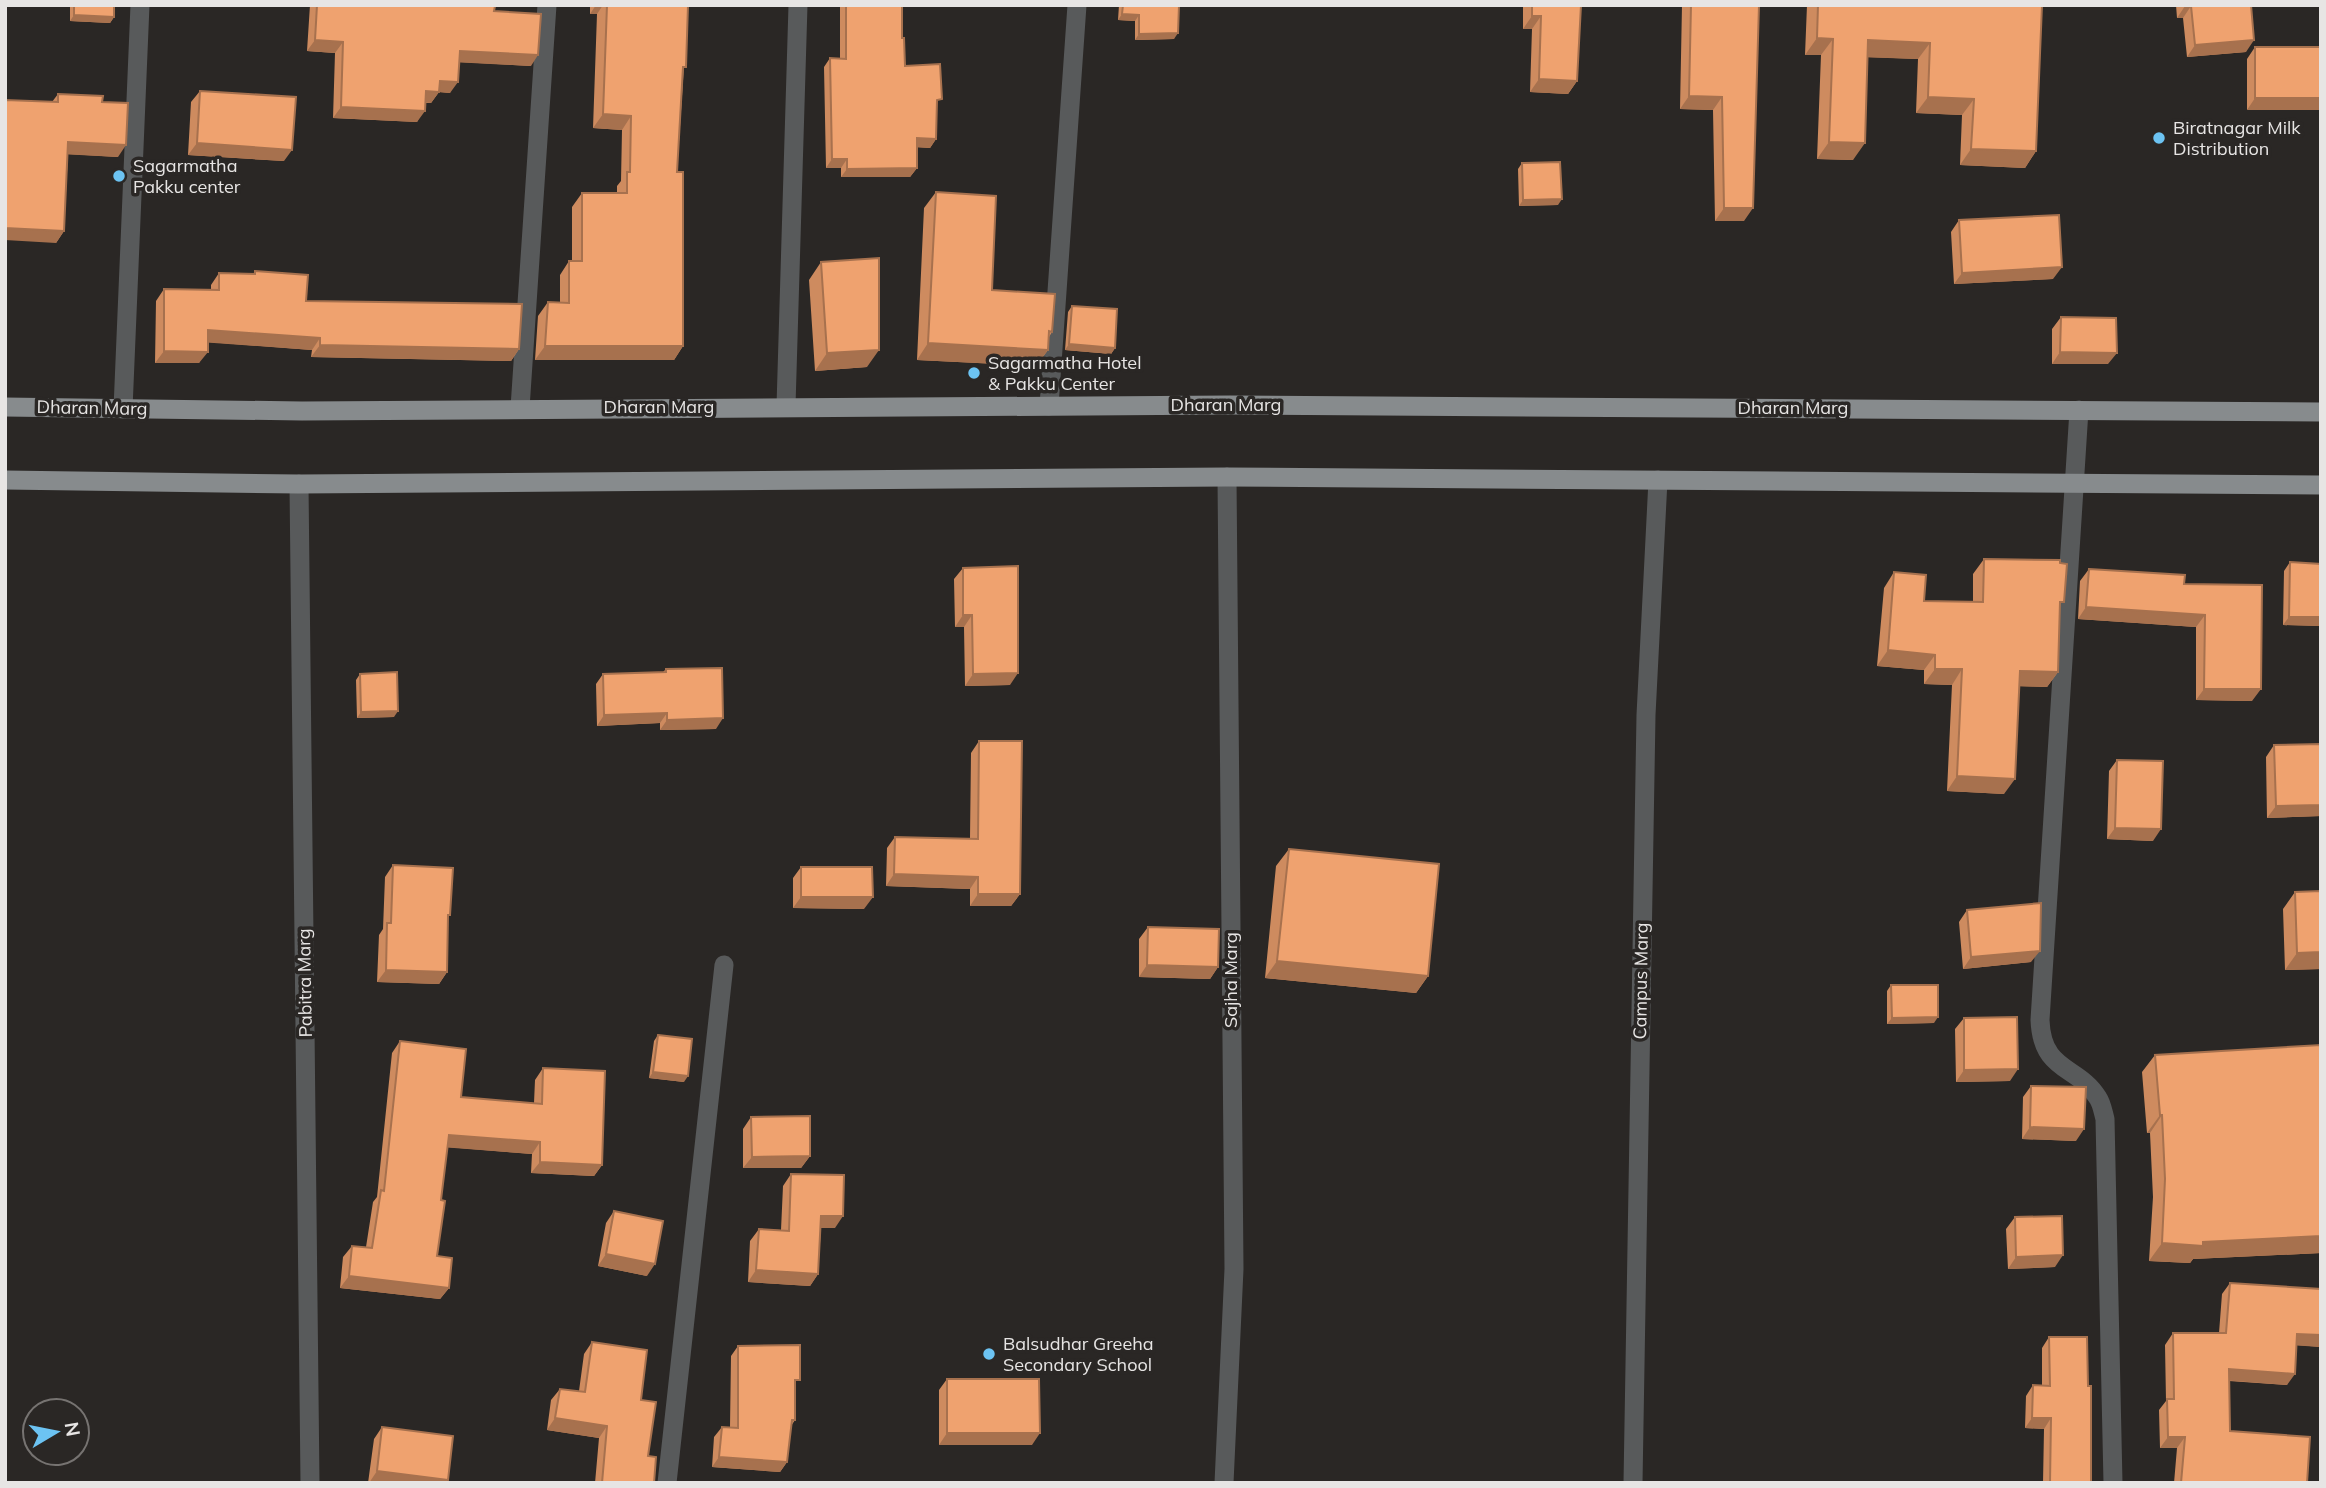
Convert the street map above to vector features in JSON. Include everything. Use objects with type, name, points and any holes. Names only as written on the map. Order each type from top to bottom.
[{"type":"main road","name":"Dharan Marg","points":[[5,407],[302,411],[1230,405],[2321,412]]},
{"type":"main road","points":[[5,480],[299,484],[517,480],[1227,477],[2321,485]]},
{"type":"street","points":[[123,409],[140,5]]},
{"type":"street","points":[[520,408],[547,5]]},
{"type":"street","points":[[786,406],[798,5]]},
{"type":"street","points":[[1049,406],[1077,5]]},
{"type":"street","points":[[2079,410],[2040,1035],[2046,1050],[2059,1064],[2094,1091],[2101,1101],[2105,1119],[2113,1483]]},
{"type":"street","name":"Sajha Marg","points":[[1224,1483],[1234,1269],[1227,477]]},
{"type":"street","name":"Campus Marg","points":[[1633,1483],[1645,729],[1658,480]]},
{"type":"street","name":"Pabitra Marg","points":[[299,484],[310,1483]]},
{"type":"street","points":[[667,1483],[724,965]]},
{"type":"building","points":[[74,5],[114,5],[114,17],[74,15]]},
{"type":"building","points":[[317,5],[488,5],[495,6],[494,11],[541,14],[538,55],[460,51],[458,82],[440,81],[439,92],[426,91],[425,111],[341,107],[343,42],[315,40]]},
{"type":"building","points":[[607,5],[688,5],[677,172],[683,172],[683,346],[545,346],[548,302],[569,303],[569,261],[582,261],[582,193],[627,193],[631,116],[603,114]]},
{"type":"building","points":[[846,5],[902,5],[905,66],[940,64],[942,99],[937,100],[936,139],[917,138],[917,168],[847,169],[847,159],[832,159],[830,58],[846,59]]},
{"type":"building","points":[[1123,5],[1179,5],[1178,33],[1139,34],[1139,15],[1122,14]]},
{"type":"building","points":[[1532,5],[1581,5],[1577,81],[1539,79],[1541,16],[1532,16]]},
{"type":"building","points":[[1691,5],[1759,5],[1753,208],[1724,208],[1722,97],[1689,96]]},
{"type":"building","points":[[1818,5],[2042,5],[2036,151],[1971,149],[1974,99],[1928,97],[1930,43],[1868,40],[1865,143],[1829,142],[1833,39],[1817,38]]},
{"type":"building","points":[[2185,5],[2251,5],[2254,40],[2195,45],[2191,6]]},
{"type":"building","points":[[2255,47],[2321,47],[2321,98],[2255,98]]},
{"type":"building","points":[[200,91],[296,97],[292,150],[197,143]]},
{"type":"building","points":[[58,94],[103,96],[102,102],[128,103],[126,145],[68,142],[64,231],[5,228],[5,100],[58,102]]},
{"type":"building","points":[[1560,162],[1562,199],[1523,200],[1522,163]]},
{"type":"building","points":[[936,192],[996,196],[992,290],[1055,294],[1048,350],[928,343]]},
{"type":"building","points":[[2059,215],[2062,267],[1962,273],[1959,220]]},
{"type":"building","points":[[879,258],[879,350],[827,353],[821,262]]},
{"type":"building","points":[[255,271],[308,275],[306,301],[522,304],[519,349],[320,345],[320,338],[208,330],[208,352],[164,351],[164,289],[219,290],[219,273],[255,274]]},
{"type":"building","points":[[1072,306],[1117,309],[1115,348],[1069,344]]},
{"type":"building","points":[[2061,317],[2116,318],[2117,353],[2060,352]]},
{"type":"building","points":[[1984,559],[2060,560],[2060,563],[2067,564],[2064,602],[2060,602],[2058,672],[2020,671],[2015,779],[1957,776],[1962,669],[1935,669],[1935,655],[1888,650],[1894,572],[1926,575],[1924,601],[1983,602]]},
{"type":"building","points":[[2290,562],[2321,564],[2321,617],[2289,617]]},
{"type":"building","points":[[1018,566],[1018,673],[973,674],[972,615],[963,615],[963,568]]},
{"type":"building","points":[[2089,569],[2185,575],[2184,584],[2262,585],[2261,689],[2204,689],[2205,615],[2086,607]]},
{"type":"building","points":[[722,668],[723,718],[667,720],[667,713],[604,715],[603,674]]},
{"type":"building","points":[[397,672],[398,711],[361,712],[360,674]]},
{"type":"building","points":[[979,741],[1022,741],[1020,894],[978,894],[978,877],[894,874],[895,837],[978,839]]},
{"type":"building","points":[[2321,744],[2321,805],[2276,806],[2274,745]]},
{"type":"building","points":[[2117,760],[2163,761],[2161,829],[2115,828]]},
{"type":"building","points":[[1289,849],[1439,864],[1428,976],[1277,961]]},
{"type":"building","points":[[393,865],[453,868],[448,915],[447,972],[386,970],[387,923],[391,923]]},
{"type":"building","points":[[801,867],[872,867],[873,897],[801,897]]},
{"type":"building","points":[[2321,891],[2321,952],[2297,953],[2295,892]]},
{"type":"building","points":[[2041,903],[2040,951],[1971,957],[1967,910]]},
{"type":"building","points":[[1148,927],[1219,929],[1218,967],[1147,965]]},
{"type":"building","points":[[1891,985],[1938,985],[1938,1017],[1892,1018]]},
{"type":"building","points":[[2017,1017],[2018,1069],[1964,1070],[1964,1018]]},
{"type":"building","points":[[658,1035],[692,1039],[688,1076],[653,1072]]},
{"type":"building","points":[[400,1041],[466,1049],[461,1097],[542,1104],[543,1068],[605,1071],[602,1165],[540,1162],[540,1142],[449,1135],[441,1200],[445,1201],[437,1256],[452,1258],[449,1288],[349,1276],[352,1246],[372,1248],[381,1190],[384,1191]]},
{"type":"building","points":[[2321,1045],[2321,1236],[2203,1242],[2203,1246],[2162,1243],[2165,1179],[2162,1115],[2155,1055]]},
{"type":"building","points":[[2031,1086],[2086,1087],[2084,1129],[2030,1127]]},
{"type":"building","points":[[810,1116],[810,1156],[752,1157],[751,1117]]},
{"type":"building","points":[[791,1174],[844,1175],[843,1216],[821,1216],[818,1274],[756,1270],[759,1229],[789,1231]]},
{"type":"building","points":[[614,1211],[663,1221],[655,1264],[606,1254]]},
{"type":"building","points":[[2062,1216],[2063,1255],[2016,1257],[2015,1217]]},
{"type":"building","points":[[2230,1283],[2321,1289],[2321,1335],[2297,1334],[2295,1374],[2229,1369],[2230,1431],[2310,1437],[2307,1483],[2181,1483],[2185,1437],[2168,1437],[2167,1399],[2174,1399],[2173,1333],[2226,1333]]},
{"type":"building","points":[[2049,1337],[2087,1337],[2088,1386],[2091,1386],[2091,1483],[2050,1483],[2051,1418],[2032,1418],[2033,1385],[2050,1386]]},
{"type":"building","points":[[592,1342],[647,1350],[641,1400],[656,1402],[648,1456],[656,1457],[654,1483],[602,1483],[607,1426],[555,1418],[560,1389],[585,1392]]},
{"type":"building","points":[[800,1345],[800,1380],[795,1380],[795,1420],[792,1420],[787,1462],[719,1457],[722,1427],[738,1428],[738,1346]]},
{"type":"building","points":[[947,1379],[1039,1379],[1040,1433],[947,1433]]},
{"type":"building","points":[[382,1427],[453,1436],[448,1480],[377,1471]]},
{"type":"place","name":"Biratnagar Milk Distribution","points":[[2159,138]]},
{"type":"place","name":"Sagarmatha Pakku center","points":[[119,176]]},
{"type":"place","name":"Sagarmatha Hotel & Pakku Center","points":[[974,373]]},
{"type":"place","name":"Balsudhar Greeha Secondary School","points":[[989,1354]]}]
